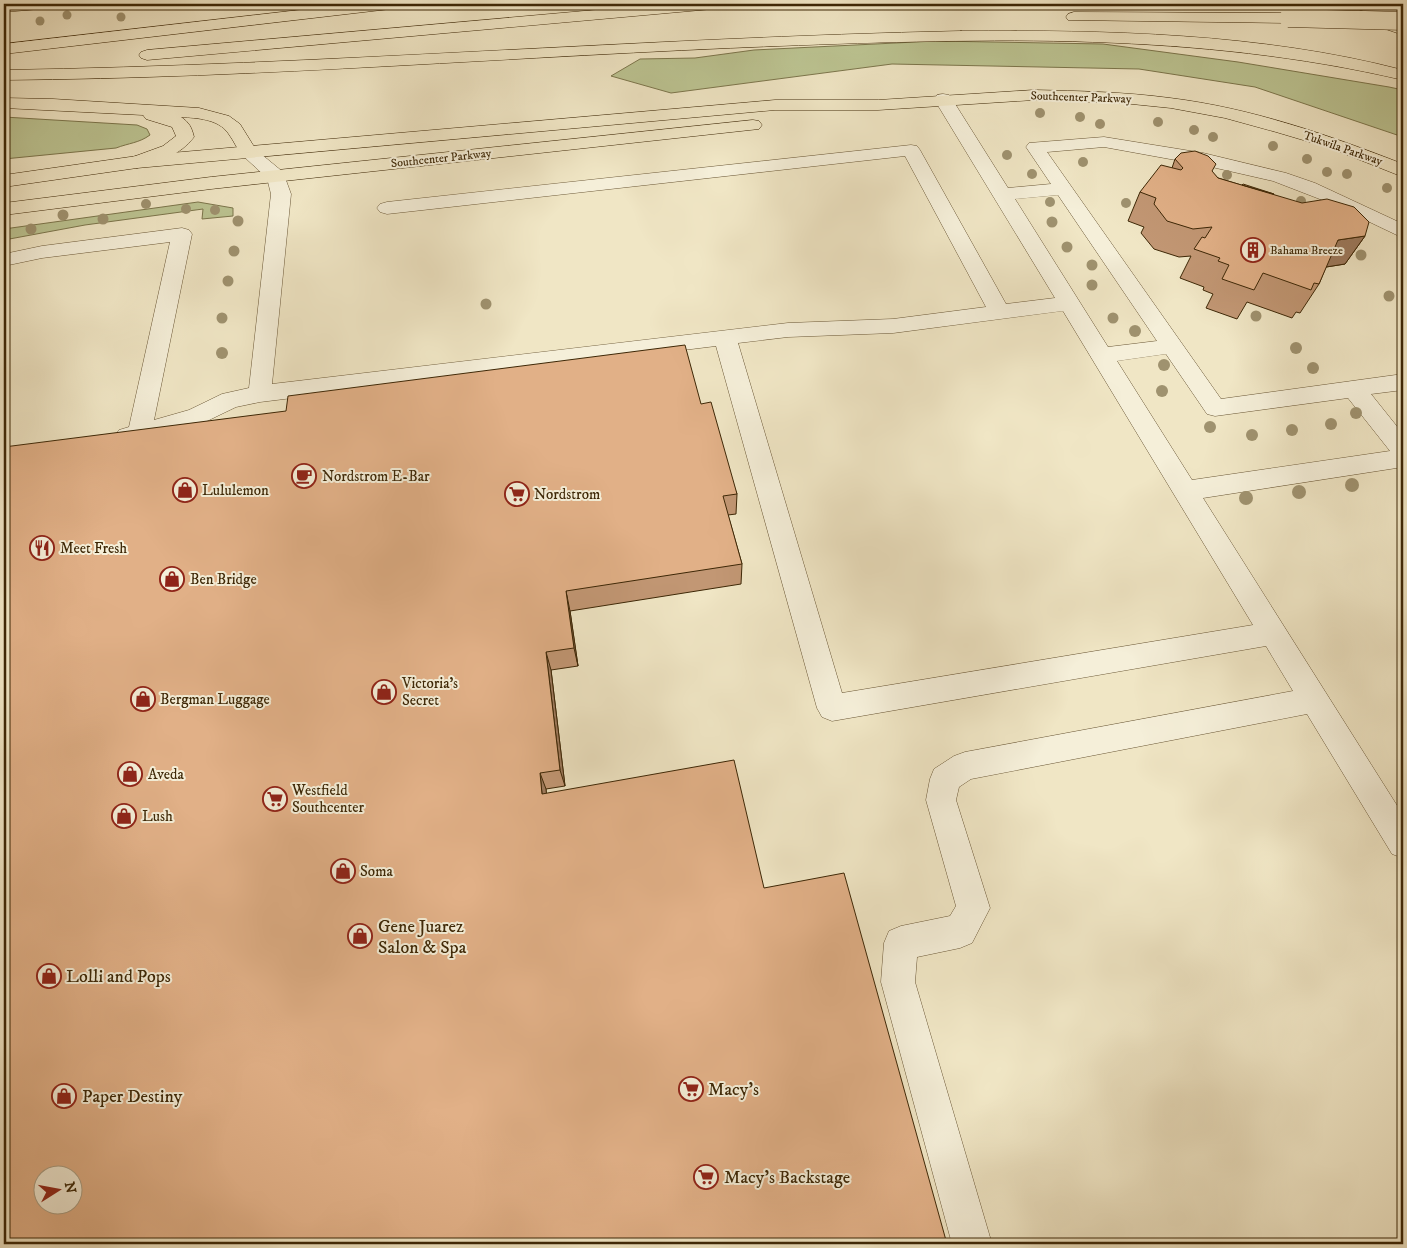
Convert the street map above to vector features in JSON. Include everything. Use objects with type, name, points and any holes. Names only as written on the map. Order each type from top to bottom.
[{"type":"main road","points":[[4,7],[39,4]]},
{"type":"main road","points":[[4,49],[390,4]]},
{"type":"main road","points":[[4,67],[712,4]]},
{"type":"main road","points":[[1328,4],[1403,30]]},
{"type":"main road","points":[[1367,4],[1403,19]]},
{"type":"main road","points":[[1057,17],[1403,19]]},
{"type":"main road","points":[[369,62],[946,20]]},
{"type":"main road","points":[[4,75],[244,69],[755,42],[1053,35],[1131,36],[1218,43],[1282,52],[1403,75]]},
{"type":"main road","name":"Southcenter Parkway","points":[[4,181],[137,162],[775,105],[878,105],[1034,95],[1122,98],[1171,103],[1226,113],[1282,128]]},
{"type":"main road","points":[[4,103],[194,112],[223,120],[234,128],[249,152]]},
{"type":"main road","name":"Southcenter Parkway","points":[[789,122],[878,105]]},
{"type":"main road","points":[[4,166],[57,160],[137,162],[166,151],[181,143],[186,137],[185,130],[179,123],[134,110]]},
{"type":"main road","name":"Southcenter Parkway","points":[[4,209],[276,176],[770,124]]},
{"type":"main road","name":"Tukwila Parkway","points":[[1282,128],[1336,144],[1403,171]]},
{"type":"lane","points":[[943,100],[1403,843]]},
{"type":"lane","points":[[1403,232],[1338,199],[1279,177],[1203,159],[1104,142],[1035,147],[1215,408],[1403,382]]},
{"type":"lane","points":[[387,208],[911,150],[1000,312]]},
{"type":"lane","points":[[249,152],[276,176],[282,194],[260,394]]},
{"type":"lane","points":[[1001,194],[1063,189]]},
{"type":"lane","points":[[4,260],[60,250],[182,234],[139,434]]},
{"type":"lane","points":[[108,440],[139,434],[197,416],[230,400],[260,394],[788,330],[893,326],[1068,303]]},
{"type":"lane","points":[[725,338],[832,708],[1273,634]]},
{"type":"lane","points":[[1101,356],[1171,346]]},
{"type":"lane","points":[[1354,389],[1403,450]]},
{"type":"lane","points":[[1185,491],[1403,458]]},
{"type":"lane","points":[[972,1244],[898,982],[901,943],[960,931],[973,908],[940,800],[945,779],[965,766],[1315,700]]},
{"type":"green space","points":[[936,41],[1103,44],[1238,62],[1389,87],[1403,90],[1403,137],[1255,87],[1139,69],[892,64],[671,93],[611,76],[640,59],[695,58],[754,50]]},
{"type":"green space","points":[[4,117],[137,125],[147,129],[150,135],[116,148],[4,159]]},
{"type":"green space","points":[[198,202],[233,208],[233,216],[202,219],[203,209],[85,225],[4,240],[4,229]]},
{"type":"building","points":[[1195,151],[1208,156],[1216,164],[1212,171],[1218,178],[1302,203],[1327,199],[1354,207],[1369,222],[1365,236],[1338,240],[1319,284],[1314,283],[1311,290],[1263,273],[1254,290],[1222,279],[1229,265],[1218,261],[1220,258],[1194,249],[1202,237],[1205,238],[1212,227],[1193,229],[1167,221],[1154,204],[1156,198],[1140,192],[1161,165],[1181,170],[1183,168],[1175,159],[1181,153]]},
{"type":"building","points":[[1243,184],[1274,194],[1242,185]]},
{"type":"building","name":"Westfield Southcenter","points":[[685,345],[701,404],[711,402],[737,494],[723,496],[742,564],[566,591],[574,648],[546,652],[560,770],[540,773],[542,794],[734,760],[764,888],[844,873],[947,1244],[4,1244],[4,447],[286,411],[288,396]]},
{"type":"place","name":"Bahama Breeze","points":[[1253,250]]},
{"type":"place","name":"Nordstrom E-Bar","points":[[304,476]]},
{"type":"place","name":"Lululemon","points":[[185,490]]},
{"type":"place","name":"Nordstrom","points":[[517,494]]},
{"type":"place","name":"Meet Fresh","points":[[42,548]]},
{"type":"place","name":"Ben Bridge","points":[[172,579]]},
{"type":"place","name":"Victoria's Secret","points":[[384,692]]},
{"type":"place","name":"Bergman Luggage","points":[[143,699]]},
{"type":"place","name":"Aveda","points":[[130,774]]},
{"type":"place","name":"Westfield Southcenter","points":[[275,799]]},
{"type":"place","name":"Lush","points":[[124,816]]},
{"type":"place","name":"Soma","points":[[343,871]]},
{"type":"place","name":"Gene Juarez Salon & Spa","points":[[360,936]]},
{"type":"place","name":"Lolli and Pops","points":[[49,976]]},
{"type":"place","name":"Macy's","points":[[691,1089]]},
{"type":"place","name":"Paper Destiny","points":[[64,1096]]},
{"type":"place","name":"Macy's Backstage","points":[[706,1177]]}]
